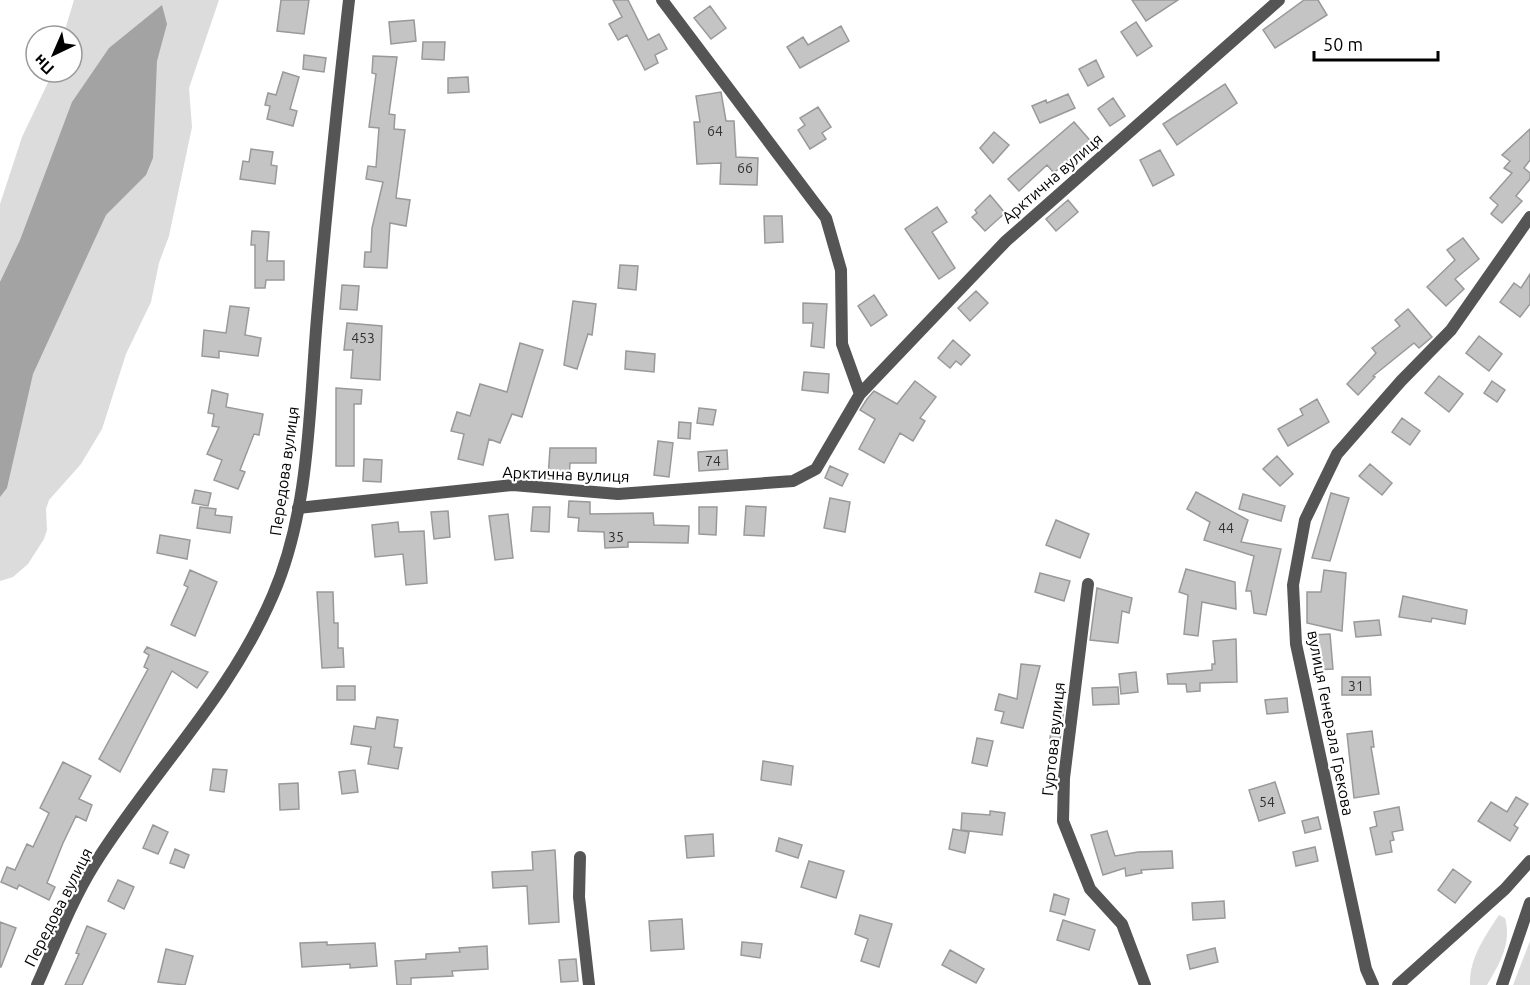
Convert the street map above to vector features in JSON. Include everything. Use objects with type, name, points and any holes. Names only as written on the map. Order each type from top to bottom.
[{"type":"street","name":"Передова вулиця","points":[[37,985],[94,867],[205,716],[245,651],[273,595],[290,548],[298,508],[349,0]]},
{"type":"street","points":[[662,0],[825,218],[841,270],[842,344],[860,394]]},
{"type":"street","name":"Арктична вулиця","points":[[298,508],[513,485],[618,494],[793,481],[816,469],[860,394],[1006,241],[1279,0]]},
{"type":"street","name":"вулиця Генерала Грекова","points":[[1373,985],[1366,969],[1296,644],[1293,585],[1305,520],[1337,454],[1401,381],[1451,330],[1530,217]]},
{"type":"street","name":"Гуртова вулиця","points":[[1088,584],[1064,778],[1063,822],[1090,889],[1122,924],[1145,985]]},
{"type":"street","points":[[580,857],[579,897],[589,985]]},
{"type":"street","points":[[1398,985],[1505,889],[1530,861]]},
{"type":"street","points":[[1502,985],[1530,903]]},
{"type":"shaded area","points":[[74,0],[219,0],[189,88],[192,127],[169,236],[159,263],[151,302],[126,354],[102,429],[81,464],[49,500],[46,509],[47,530],[44,539],[28,564],[13,577],[0,581],[0,204],[22,137],[47,84],[84,84],[84,24],[67,24]]},
{"type":"shaded area","points":[[162,5],[167,24],[157,61],[153,158],[146,175],[106,215],[33,374],[7,488],[0,497],[0,282],[20,240],[72,102],[109,48]]},
{"type":"shaded area","points":[[1499,915],[1505,918],[1507,927],[1504,953],[1487,985],[1470,985],[1475,957]]},
{"type":"shaded area","points":[[1530,941],[1530,985],[1513,985]]},
{"type":"building","points":[[281,0],[309,0],[304,34],[277,31]]},
{"type":"building","points":[[613,0],[628,0],[648,40],[659,34],[667,49],[655,55],[658,63],[645,70],[627,35],[618,40],[609,24],[622,17]]},
{"type":"building","points":[[1132,0],[1178,0],[1146,21]]},
{"type":"building","points":[[1304,0],[1318,0],[1327,15],[1275,48],[1263,30]]},
{"type":"building","points":[[710,6],[726,28],[711,39],[694,18]]},
{"type":"building","points":[[414,20],[416,41],[391,44],[389,22]]},
{"type":"building","points":[[1136,22],[1152,46],[1137,56],[1121,32]]},
{"type":"building","points":[[841,26],[849,41],[800,68],[787,47],[803,37],[808,45]]},
{"type":"building","points":[[423,42],[445,42],[444,60],[422,59]]},
{"type":"building","points":[[304,55],[326,58],[324,72],[303,69]]},
{"type":"building","points":[[373,56],[397,57],[389,114],[395,115],[394,129],[405,130],[396,198],[410,200],[406,226],[390,223],[387,268],[364,267],[365,252],[371,252],[372,228],[383,182],[366,179],[368,166],[376,167],[379,128],[369,127],[376,74],[372,73]]},
{"type":"building","points":[[1096,60],[1104,77],[1088,86],[1079,69]]},
{"type":"building","points":[[283,72],[299,77],[290,109],[297,111],[293,126],[267,119],[270,106],[265,105],[268,93],[276,95]]},
{"type":"building","points":[[468,77],[469,92],[448,93],[448,78]]},
{"type":"building","points":[[1225,84],[1237,103],[1177,145],[1163,124]]},
{"type":"building","points":[[721,92],[726,121],[734,121],[736,157],[758,158],[757,185],[720,184],[721,163],[697,164],[694,122],[700,122],[696,96]]},
{"type":"building","points":[[1068,94],[1075,108],[1040,123],[1032,106],[1046,100],[1047,103]]},
{"type":"building","points":[[1113,98],[1125,116],[1110,126],[1098,109]]},
{"type":"building","points":[[818,107],[831,127],[822,133],[826,139],[810,149],[798,130],[805,125],[800,118]]},
{"type":"building","points":[[1074,122],[1094,145],[1080,157],[1076,152],[1054,173],[1047,165],[1019,191],[1008,179]]},
{"type":"building","points":[[1530,129],[1530,160],[1524,168],[1530,173],[1530,179],[1516,196],[1522,201],[1502,223],[1491,214],[1498,205],[1490,198],[1512,173],[1504,168],[1510,161],[1502,155]]},
{"type":"building","points":[[994,132],[1009,145],[993,163],[980,148]]},
{"type":"building","points":[[251,149],[273,152],[271,165],[277,166],[275,184],[240,179],[243,161],[249,162]]},
{"type":"building","points":[[1160,150],[1174,175],[1153,186],[1140,160]]},
{"type":"building","points":[[990,195],[1005,213],[985,231],[972,217],[977,213],[975,210]]},
{"type":"building","points":[[1068,200],[1078,212],[1056,231],[1046,219]]},
{"type":"building","points":[[937,207],[947,222],[932,232],[955,268],[939,279],[905,229]]},
{"type":"building","points":[[764,216],[782,216],[783,242],[765,243]]},
{"type":"building","points":[[252,231],[269,232],[267,261],[284,261],[284,280],[266,280],[265,288],[255,288],[255,245],[251,245]]},
{"type":"building","points":[[1463,238],[1479,259],[1455,279],[1464,289],[1446,306],[1427,287],[1455,260],[1447,250]]},
{"type":"building","points":[[620,265],[638,266],[636,290],[618,288]]},
{"type":"building","points":[[1530,274],[1530,304],[1520,317],[1500,302],[1514,283],[1521,288]]},
{"type":"building","points":[[342,285],[359,286],[357,310],[340,309]]},
{"type":"building","points":[[976,291],[988,303],[970,321],[958,308]]},
{"type":"building","points":[[874,295],[887,315],[871,326],[858,306]]},
{"type":"building","points":[[573,301],[596,304],[592,335],[588,334],[577,369],[564,365]]},
{"type":"building","points":[[803,303],[827,304],[824,348],[811,346],[813,323],[803,323]]},
{"type":"building","points":[[230,306],[249,308],[245,335],[261,338],[258,356],[219,351],[219,358],[202,356],[204,330],[226,333]]},
{"type":"building","points":[[1408,309],[1432,337],[1419,348],[1414,343],[1373,376],[1375,377],[1358,395],[1347,384],[1376,353],[1372,348],[1400,326],[1395,320]]},
{"type":"building","points":[[347,323],[382,326],[380,380],[351,378],[353,350],[344,350]]},
{"type":"building","points":[[1479,336],[1502,354],[1489,371],[1466,353]]},
{"type":"building","points":[[953,340],[970,355],[961,365],[956,361],[950,368],[938,358]]},
{"type":"building","points":[[520,343],[543,350],[522,417],[512,414],[500,443],[489,439],[483,465],[458,459],[464,434],[451,431],[457,412],[470,416],[480,384],[507,392]]},
{"type":"building","points":[[626,351],[655,354],[654,372],[625,369]]},
{"type":"building","points":[[804,372],[829,374],[828,393],[802,390]]},
{"type":"building","points":[[1439,376],[1463,394],[1449,412],[1425,393]]},
{"type":"building","points":[[915,381],[936,397],[920,418],[925,421],[913,441],[900,433],[884,463],[859,449],[875,419],[860,410],[867,399],[874,391],[897,404]]},
{"type":"building","points":[[1492,381],[1505,390],[1497,402],[1484,393]]},
{"type":"building","points":[[336,388],[362,390],[361,404],[354,404],[354,466],[336,466]]},
{"type":"building","points":[[212,390],[228,394],[226,407],[263,414],[259,435],[254,434],[240,470],[245,472],[238,489],[214,480],[222,460],[207,454],[219,427],[212,426],[214,414],[208,413]]},
{"type":"building","points":[[1317,399],[1329,422],[1288,446],[1278,429],[1303,415],[1300,409]]},
{"type":"building","points":[[699,408],[716,410],[713,425],[697,423]]},
{"type":"building","points":[[1402,418],[1420,431],[1410,445],[1392,432]]},
{"type":"building","points":[[679,422],[691,423],[690,439],[678,438]]},
{"type":"building","points":[[658,441],[673,443],[669,477],[654,475]]},
{"type":"building","points":[[550,448],[596,448],[596,463],[570,463],[569,480],[548,479]]},
{"type":"building","points":[[727,450],[728,469],[699,471],[698,452]]},
{"type":"building","points":[[1277,456],[1293,474],[1280,486],[1263,469]]},
{"type":"building","points":[[364,459],[382,460],[381,482],[363,481]]},
{"type":"building","points":[[1370,464],[1392,483],[1382,495],[1359,476]]},
{"type":"building","points":[[830,466],[848,474],[842,486],[825,478]]},
{"type":"building","points":[[195,490],[211,493],[208,506],[192,503]]},
{"type":"building","points":[[1196,492],[1248,520],[1241,542],[1281,549],[1266,615],[1254,613],[1251,591],[1246,591],[1254,556],[1204,540],[1210,522],[1187,509]]},
{"type":"building","points":[[1331,493],[1349,498],[1330,561],[1312,558]]},
{"type":"building","points":[[1243,494],[1285,506],[1281,521],[1239,509]]},
{"type":"building","points":[[830,498],[850,502],[845,532],[824,528]]},
{"type":"building","points":[[569,501],[590,502],[590,514],[653,513],[654,525],[689,526],[688,543],[628,542],[628,547],[605,548],[604,532],[578,531],[579,518],[568,517]]},
{"type":"building","points":[[746,506],[766,507],[764,536],[744,535]]},
{"type":"building","points":[[200,507],[216,509],[215,515],[232,517],[230,533],[197,528]]},
{"type":"building","points":[[533,507],[550,507],[549,532],[531,531]]},
{"type":"building","points":[[699,507],[717,507],[716,535],[699,534]]},
{"type":"building","points":[[448,511],[450,537],[434,539],[431,512]]},
{"type":"building","points":[[508,514],[513,558],[495,560],[489,516]]},
{"type":"building","points":[[1056,520],[1089,534],[1080,558],[1046,545]]},
{"type":"building","points":[[398,522],[399,532],[424,531],[427,583],[406,585],[403,554],[375,557],[372,525]]},
{"type":"building","points":[[160,535],[190,540],[187,559],[157,553]]},
{"type":"building","points":[[1186,569],[1235,582],[1236,609],[1202,602],[1198,636],[1184,634],[1188,595],[1179,592]]},
{"type":"building","points":[[190,570],[217,582],[195,636],[171,625],[188,587],[184,585]]},
{"type":"building","points":[[1324,570],[1346,573],[1342,631],[1307,623],[1307,592],[1321,592]]},
{"type":"building","points":[[1040,573],[1070,581],[1064,601],[1035,592]]},
{"type":"building","points":[[1097,588],[1132,598],[1129,613],[1122,611],[1118,643],[1090,640]]},
{"type":"building","points":[[317,592],[333,592],[334,623],[338,623],[338,648],[343,648],[344,667],[322,668]]},
{"type":"building","points":[[1403,596],[1467,610],[1465,624],[1432,618],[1431,622],[1399,617]]},
{"type":"building","points":[[1379,620],[1381,635],[1356,637],[1354,622]]},
{"type":"building","points":[[1330,634],[1333,669],[1315,670],[1312,635]]},
{"type":"building","points":[[1236,639],[1237,682],[1200,683],[1200,691],[1187,692],[1186,684],[1168,684],[1167,674],[1212,670],[1212,664],[1215,664],[1213,641]]},
{"type":"building","points":[[147,647],[208,672],[197,688],[172,671],[120,772],[99,759],[148,669],[144,667],[149,655],[144,652]]},
{"type":"building","points":[[1021,664],[1040,666],[1023,728],[1001,723],[1004,712],[995,710],[999,694],[1017,699]]},
{"type":"building","points":[[1136,672],[1138,692],[1121,694],[1119,674]]},
{"type":"building","points":[[1342,677],[1370,677],[1371,695],[1342,695]]},
{"type":"building","points":[[337,686],[355,686],[355,700],[337,700]]},
{"type":"building","points":[[1118,687],[1119,704],[1093,705],[1092,688]]},
{"type":"building","points":[[1287,698],[1288,712],[1267,714],[1265,700]]},
{"type":"building","points":[[1054,706],[1064,707],[1060,740],[1050,739]]},
{"type":"building","points":[[377,717],[398,720],[394,747],[402,748],[398,769],[368,764],[371,747],[351,744],[354,726],[375,729]]},
{"type":"building","points":[[1372,731],[1374,747],[1371,747],[1379,794],[1354,798],[1347,734]]},
{"type":"building","points":[[977,738],[993,741],[987,766],[972,763]]},
{"type":"building","points":[[763,761],[793,766],[791,785],[761,780]]},
{"type":"building","points":[[63,762],[91,776],[79,799],[92,805],[86,821],[76,816],[63,843],[47,883],[55,887],[49,900],[19,885],[17,889],[1,882],[7,867],[15,870],[27,844],[33,847],[49,813],[40,808]]},
{"type":"building","points":[[213,769],[227,770],[224,792],[210,790]]},
{"type":"building","points":[[355,770],[358,792],[342,794],[339,772]]},
{"type":"building","points":[[1275,782],[1285,813],[1259,821],[1249,790]]},
{"type":"building","points":[[298,783],[299,809],[280,810],[279,784]]},
{"type":"building","points":[[1516,797],[1528,804],[1514,825],[1518,828],[1510,841],[1478,821],[1491,802],[1507,812]]},
{"type":"building","points":[[1399,807],[1403,830],[1392,832],[1394,840],[1390,841],[1392,852],[1376,855],[1370,828],[1377,826],[1374,812]]},
{"type":"building","points":[[990,811],[1005,813],[1002,835],[961,830],[962,813],[990,815]]},
{"type":"building","points":[[1318,817],[1321,829],[1305,833],[1302,821]]},
{"type":"building","points":[[153,825],[168,832],[158,854],[143,848]]},
{"type":"building","points":[[953,829],[969,832],[965,853],[949,849]]},
{"type":"building","points":[[1107,831],[1115,856],[1138,852],[1172,851],[1173,868],[1141,870],[1142,873],[1126,876],[1125,868],[1103,875],[1091,835]]},
{"type":"building","points":[[713,834],[714,856],[687,858],[685,836]]},
{"type":"building","points":[[779,838],[802,845],[798,858],[776,851]]},
{"type":"building","points":[[1315,847],[1318,861],[1296,866],[1293,852]]},
{"type":"building","points":[[175,849],[189,855],[184,868],[170,863]]},
{"type":"building","points":[[555,850],[559,922],[529,924],[527,886],[493,888],[492,872],[533,870],[532,852]]},
{"type":"building","points":[[809,861],[844,871],[836,898],[801,887]]},
{"type":"building","points":[[1453,869],[1471,882],[1455,903],[1438,890]]},
{"type":"building","points":[[118,880],[134,887],[124,909],[108,901]]},
{"type":"building","points":[[1054,894],[1069,899],[1065,915],[1050,911]]},
{"type":"building","points":[[1224,901],[1225,918],[1193,920],[1192,903]]},
{"type":"building","points":[[860,915],[892,924],[879,967],[861,961],[868,939],[855,934]]},
{"type":"building","points":[[682,919],[684,949],[651,951],[649,921]]},
{"type":"building","points":[[1063,920],[1095,930],[1089,950],[1057,940]]},
{"type":"building","points":[[0,922],[16,928],[1,967],[0,967]]},
{"type":"building","points":[[87,926],[106,934],[82,985],[65,985],[79,954],[76,953]]},
{"type":"building","points":[[327,942],[327,945],[375,943],[377,966],[350,968],[350,964],[302,967],[300,943]]},
{"type":"building","points":[[742,942],[762,944],[760,958],[741,955]]},
{"type":"building","points":[[487,946],[488,969],[452,971],[453,976],[411,978],[411,985],[397,985],[395,961],[426,959],[426,954],[460,952],[459,948]]},
{"type":"building","points":[[1215,948],[1218,962],[1190,969],[1187,955]]},
{"type":"building","points":[[166,949],[193,956],[185,985],[158,982]]},
{"type":"building","points":[[950,950],[984,969],[976,983],[942,965]]},
{"type":"building","points":[[576,959],[578,981],[561,982],[559,960]]}]
